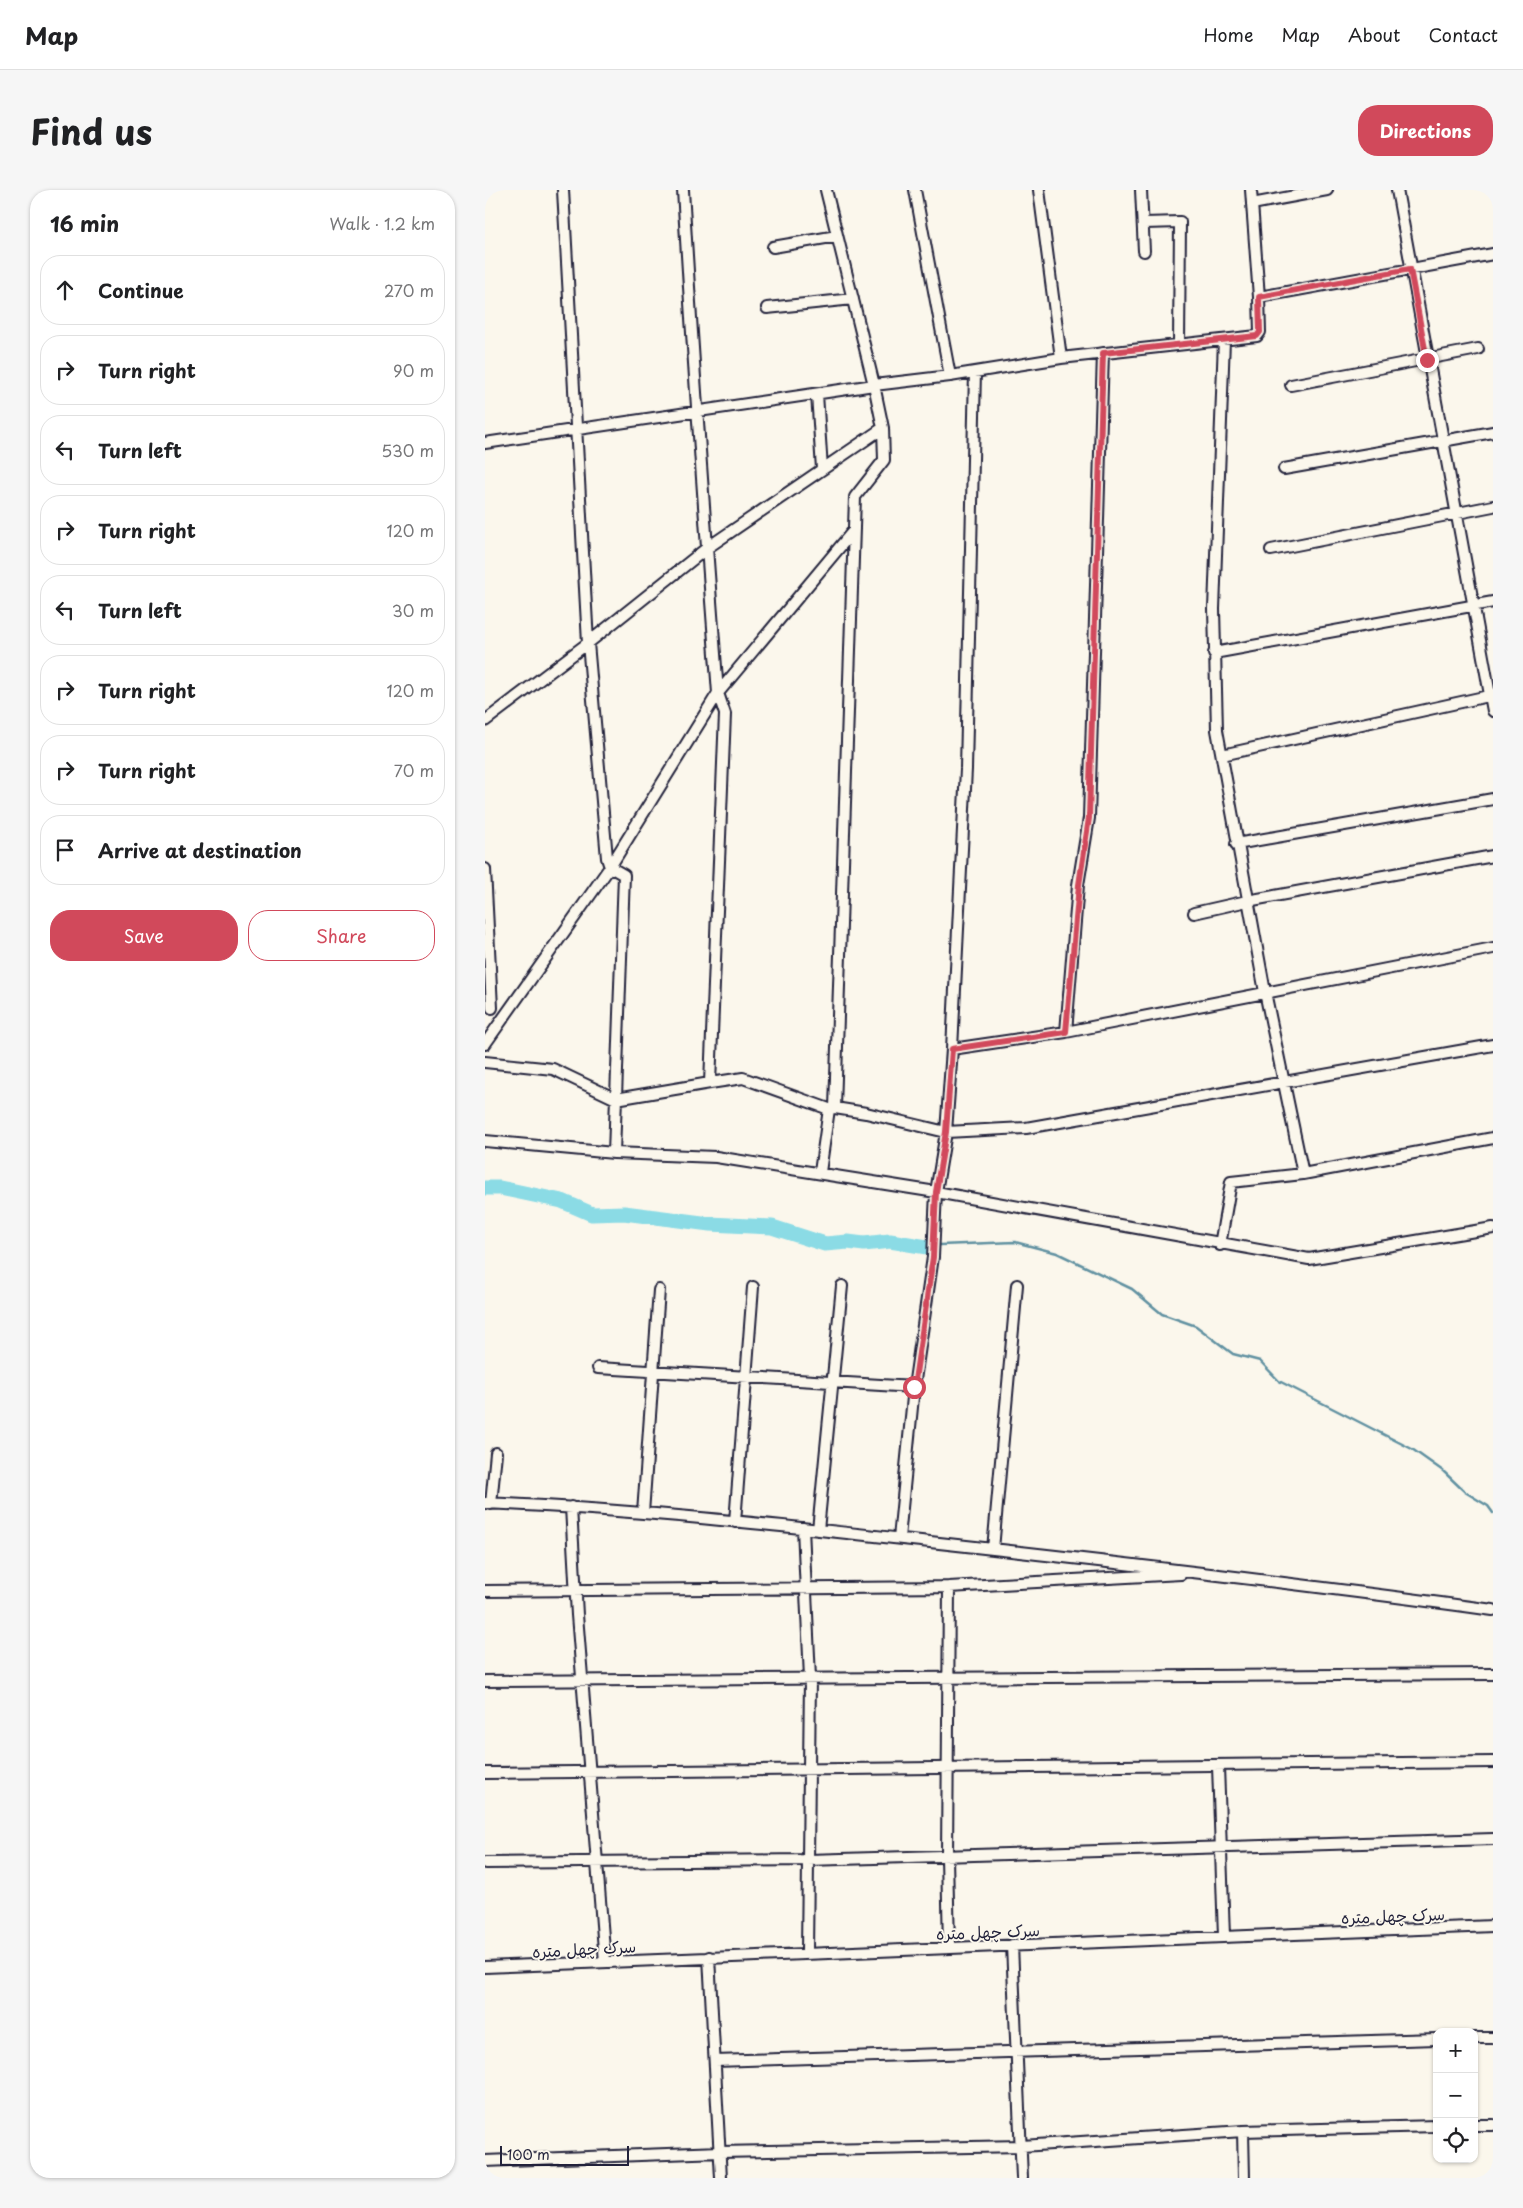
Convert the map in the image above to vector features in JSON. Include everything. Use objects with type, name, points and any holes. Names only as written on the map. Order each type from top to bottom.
[{"type":"street","points":[[563,190],[588,643],[607,858],[610,867],[624,875],[614,1152]]},
{"type":"street","points":[[683,190],[696,412],[718,693],[725,714],[710,1083]]},
{"type":"street","points":[[820,1172],[832,1108],[855,497],[884,460],[883,428],[874,385],[826,190]]},
{"type":"street","points":[[915,190],[951,376]]},
{"type":"street","points":[[1039,190],[1061,358]]},
{"type":"street","points":[[1141,190],[1144,251]]},
{"type":"street","points":[[485,443],[874,385],[951,376],[1061,358],[1259,335],[1259,297],[1251,190]]},
{"type":"street","points":[[1252,204],[1327,190]]},
{"type":"street","points":[[1397,190],[1442,441],[1492,696],[1493,711]]},
{"type":"street","points":[[1144,223],[1180,222],[1179,345]]},
{"type":"street","points":[[773,247],[837,236]]},
{"type":"street","points":[[1259,297],[1493,254]]},
{"type":"street","points":[[767,308],[853,299]]},
{"type":"street","points":[[1224,340],[1214,653],[1217,730],[1247,901],[1303,1174]]},
{"type":"street","points":[[1291,385],[1478,349]]},
{"type":"street","points":[[1066,1032],[1079,885],[1089,818],[1103,353]]},
{"type":"street","points":[[899,1538],[914,1387],[933,1257],[936,1192],[946,1132],[952,1049],[966,769],[975,372]]},
{"type":"street","points":[[817,394],[822,469]]},
{"type":"street","points":[[485,721],[588,643],[707,548],[883,428]]},
{"type":"street","points":[[1284,469],[1493,432]]},
{"type":"street","points":[[1271,550],[1493,506]]},
{"type":"street","points":[[485,1044],[610,867],[718,693],[854,530]]},
{"type":"street","points":[[1214,653],[1493,602]]},
{"type":"street","points":[[1222,755],[1492,696]]},
{"type":"street","points":[[1236,844],[1493,799]]},
{"type":"street","points":[[1195,914],[1247,901],[1493,856]]},
{"type":"street","points":[[485,869],[489,1008],[509,1008]]},
{"type":"street","points":[[952,1049],[1066,1032],[1493,948]]},
{"type":"street","points":[[485,1062],[553,1069],[616,1099],[743,1078],[832,1108],[866,1113],[946,1132],[1026,1128],[1493,1045]]},
{"type":"street","points":[[1220,1245],[1231,1182],[1303,1174],[1493,1138]]},
{"type":"street","points":[[485,1141],[614,1152],[716,1157],[820,1172],[1220,1245],[1309,1259],[1493,1228]]},
{"type":"street","points":[[993,1549],[1017,1285]]},
{"type":"street","points":[[818,1530],[842,1286]]},
{"type":"street","points":[[735,1522],[753,1287]]},
{"type":"street","points":[[643,1513],[655,1371],[659,1290]]},
{"type":"street","points":[[598,1368],[833,1380],[914,1387]]},
{"type":"street","points":[[496,1453],[488,1504],[571,1506],[899,1538],[1213,1572],[1493,1610]]},
{"type":"street","points":[[571,1506],[605,1962]]},
{"type":"street","points":[[803,1528],[810,1678],[807,1954]]},
{"type":"street","points":[[485,1591],[949,1587],[1213,1572]]},
{"type":"street","points":[[949,1587],[947,1857],[949,1947]]},
{"type":"street","points":[[485,1681],[1493,1674]]},
{"type":"street","points":[[485,1773],[1493,1762]]},
{"type":"street","points":[[1218,1766],[1224,1936]]},
{"type":"street","points":[[485,1863],[947,1857],[1493,1839]]},
{"type":"street","name":"سرک چهل متره","points":[[485,1967],[1493,1926]]},
{"type":"street","points":[[1013,1945],[1022,2178]]},
{"type":"street","points":[[709,1957],[721,2178]]},
{"type":"street","points":[[1478,2038],[1493,2038]]},
{"type":"street","points":[[715,2061],[1018,2050],[1433,2039]]},
{"type":"street","points":[[1478,2125],[1493,2125]]},
{"type":"street","points":[[485,2161],[720,2152],[1022,2146],[1243,2131],[1433,2126]]},
{"type":"street","points":[[1243,2131],[1244,2178]]},
{"type":"waterway","points":[[485,1188],[500,1188],[562,1201],[592,1214],[624,1213],[710,1224],[772,1227],[825,1244],[848,1242],[864,1244],[890,1241],[927,1247]]},
{"type":"waterway","points":[[940,1245],[1015,1242],[1057,1253],[1132,1289],[1162,1314],[1196,1326],[1233,1354],[1260,1361],[1279,1381],[1412,1449],[1443,1471],[1465,1492],[1488,1506],[1493,1513]]},
{"type":"route","points":[[914,1387],[933,1257],[936,1192],[946,1132],[952,1049],[1066,1032],[1079,885],[1089,818],[1103,353],[1257,336],[1260,332],[1259,297],[1410,269],[1427,360]]}]
